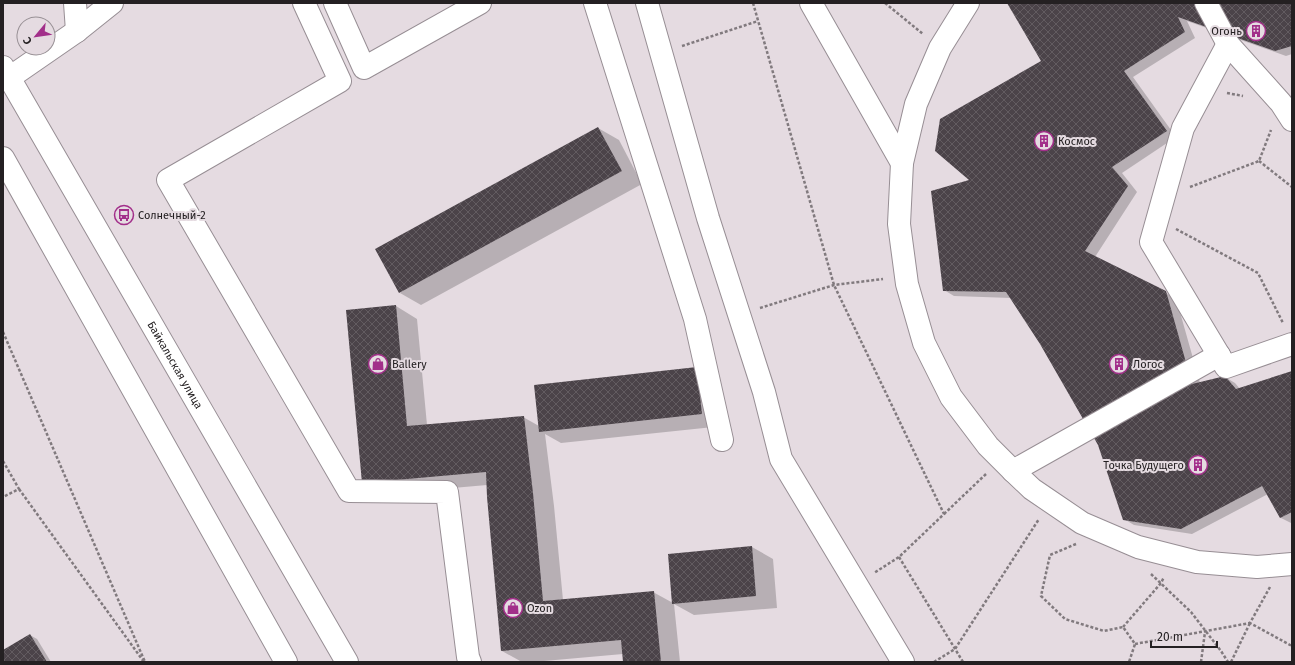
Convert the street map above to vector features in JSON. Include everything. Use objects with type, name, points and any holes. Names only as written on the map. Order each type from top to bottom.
[{"type":"main road","points":[[75,3],[78,31]]},
{"type":"main road","points":[[6,72],[78,31],[112,3]]},
{"type":"main road","points":[[304,3],[340,81]]},
{"type":"main road","points":[[335,3],[364,68]]},
{"type":"main road","points":[[470,662],[468,657],[446,492],[349,491],[168,180],[340,81],[480,3]]},
{"type":"main road","points":[[595,3],[695,319],[722,440]]},
{"type":"main road","points":[[647,3],[708,218],[764,392],[781,459],[903,662]]},
{"type":"main road","points":[[811,3],[902,163]]},
{"type":"main road","points":[[968,3],[940,48],[916,104],[902,163],[899,224],[907,284],[924,343],[951,397],[988,446],[1007,465],[1032,489],[1082,523],[1138,547],[1197,562],[1257,567],[1288,564]]},
{"type":"main road","points":[[1206,3],[1228,44],[1287,112]]},
{"type":"main road","points":[[1228,44],[1183,128],[1151,242],[1226,367],[1289,336]]},
{"type":"main road","name":"Байкальская улица","points":[[6,72],[347,662]]},
{"type":"main road","points":[[3,158],[286,662]]},
{"type":"main road","points":[[1007,465],[1219,355]]},
{"type":"path","points":[[752,3],[834,285],[944,514]]},
{"type":"path","points":[[885,3],[940,48]]},
{"type":"path","points":[[661,53],[758,21]]},
{"type":"path","points":[[1164,197],[1259,161],[1287,112]]},
{"type":"path","points":[[1259,161],[1292,187]]},
{"type":"path","points":[[1157,219],[1258,273],[1289,336]]},
{"type":"path","points":[[739,315],[834,285],[906,276]]},
{"type":"path","points":[[3,332],[145,662]]},
{"type":"path","points":[[3,461],[19,489],[145,662]]},
{"type":"path","points":[[856,584],[899,557],[944,514],[1007,465]]},
{"type":"path","points":[[3,497],[19,489]]},
{"type":"path","points":[[934,662],[955,649],[1050,501]]},
{"type":"path","points":[[1078,543],[1050,555],[1041,596],[1064,619],[1104,631],[1123,627],[1161,583],[1173,556]]},
{"type":"path","points":[[899,557],[963,662]]},
{"type":"path","points":[[1231,662],[1250,623],[1288,564]]},
{"type":"path","points":[[1151,574],[1191,612],[1228,662]]},
{"type":"path","points":[[1136,644],[1250,623],[1292,646]]},
{"type":"path","points":[[1123,627],[1136,644]]},
{"type":"path","points":[[1201,662],[1206,631]]},
{"type":"path","points":[[1129,662],[1136,644]]},
{"type":"building","points":[[1007,3],[1292,3],[1292,46],[1275,51],[1178,17],[1185,32],[1124,71],[1167,131],[1112,167],[1128,186],[1085,251],[1166,291],[1192,384],[1225,376],[1236,389],[1292,371],[1292,512],[1280,518],[1262,486],[1181,529],[1123,520],[1098,445],[1040,344],[1006,292],[943,291],[931,191],[969,180],[935,151],[940,119],[1041,61]]},
{"type":"building","points":[[598,127],[622,171],[399,293],[375,249]]},
{"type":"building","points":[[396,305],[407,426],[524,416],[543,601],[654,591],[661,662],[623,662],[621,640],[501,651],[486,472],[362,483],[346,310]]},
{"type":"building","points":[[697,367],[702,414],[539,432],[534,385]]},
{"type":"building","points":[[752,546],[756,596],[672,604],[668,554]]},
{"type":"building","points":[[30,634],[47,662],[3,662],[3,650]]},
{"type":"place","name":"Огонь","points":[[1256,31]]},
{"type":"place","name":"Космос","points":[[1044,141]]},
{"type":"place","name":"Солнечный-2","points":[[124,215]]},
{"type":"place","name":"Ballery","points":[[378,364]]},
{"type":"place","name":"Логос","points":[[1119,364]]},
{"type":"place","name":"Точка Будущего","points":[[1198,465]]},
{"type":"place","name":"Ozon","points":[[513,608]]}]
